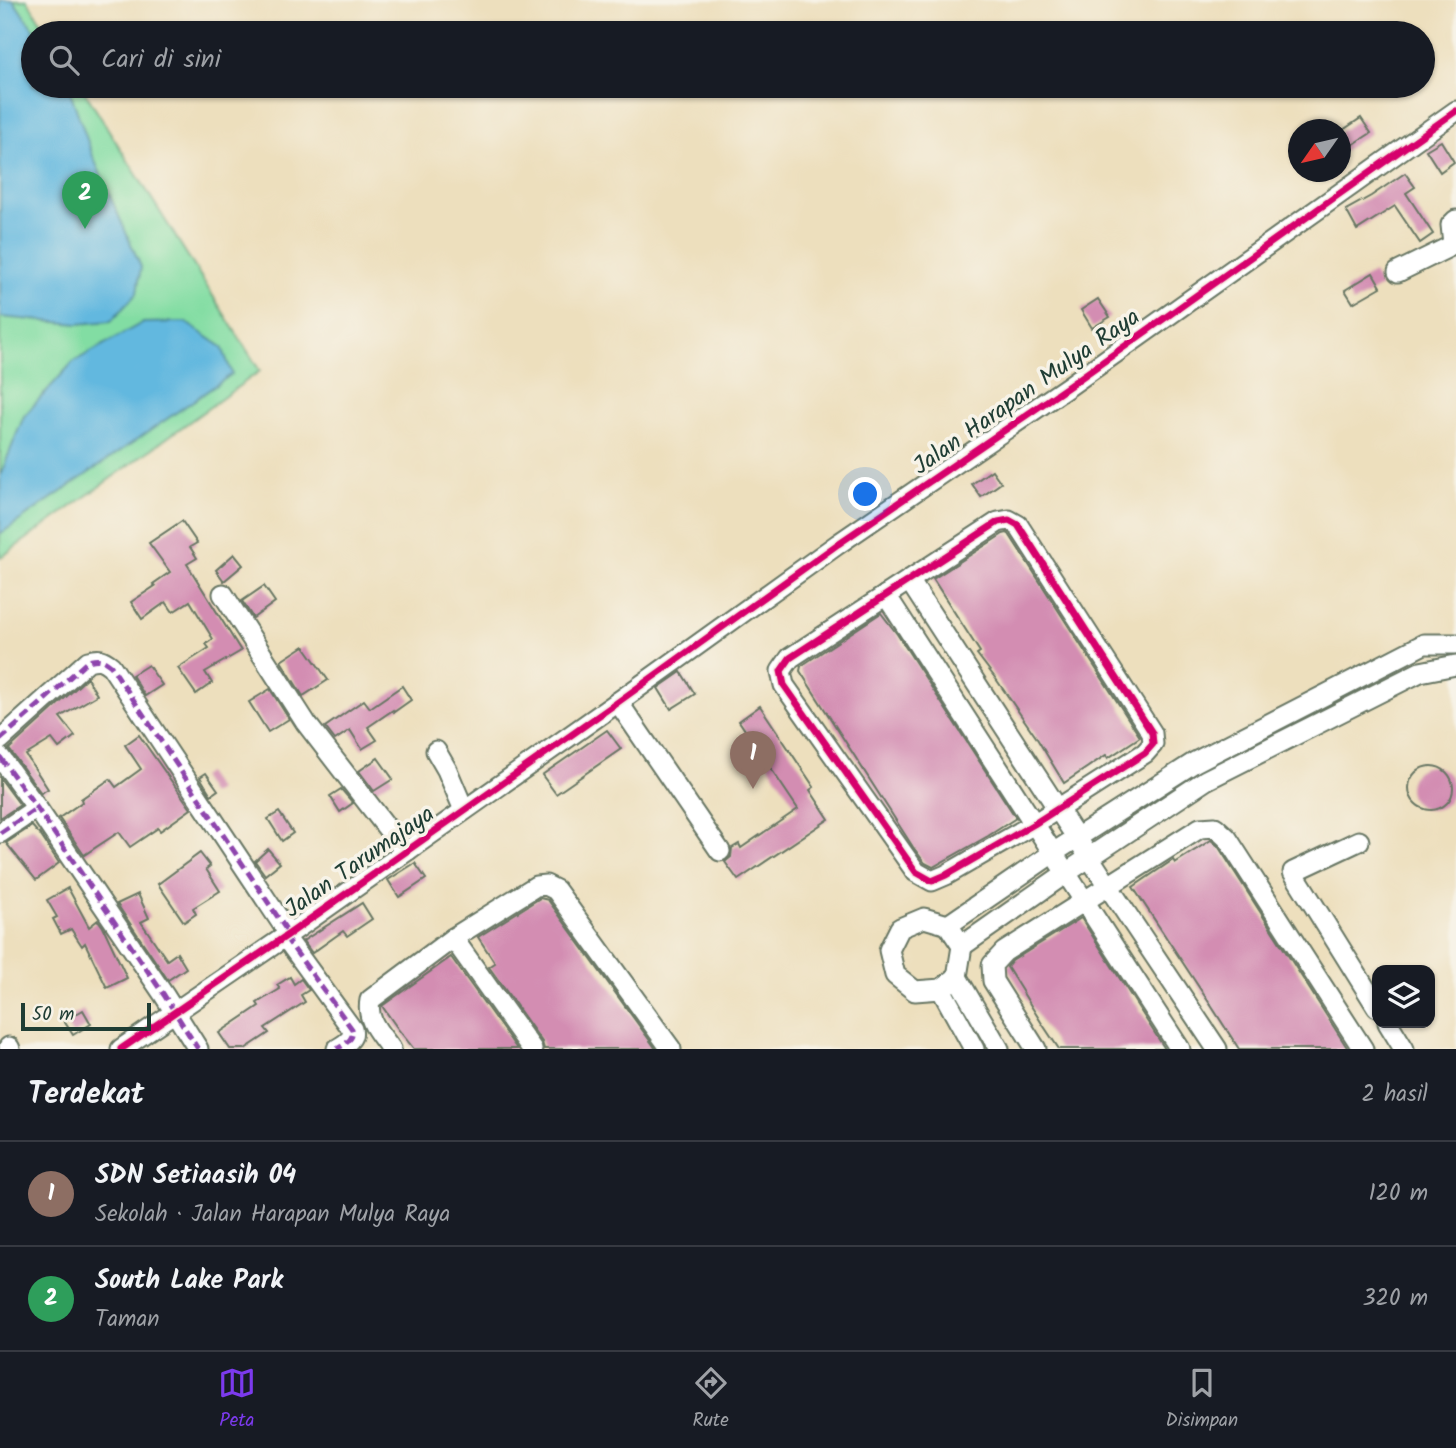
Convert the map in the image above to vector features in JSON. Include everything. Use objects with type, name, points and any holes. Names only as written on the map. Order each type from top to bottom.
[{"type":"street","name":"Jalan Harapan Mulya Raya","points":[[618,702],[838,544],[1069,386],[1456,111]]},
{"type":"street","points":[[1398,272],[1451,246],[1451,225],[1456,220]]},
{"type":"street","points":[[1009,520],[1018,525],[1153,733],[1153,744],[1145,753],[1034,824],[932,881],[916,872],[784,685],[781,671],[790,658],[909,580],[998,522],[1009,520]]},
{"type":"street","points":[[909,580],[1217,1049]]},
{"type":"street","points":[[223,594],[306,723],[405,848]]},
{"type":"street","points":[[886,595],[1180,1049]]},
{"type":"street","points":[[948,925],[1053,853],[1195,762],[1424,644],[1456,644]]},
{"type":"street","points":[[0,740],[88,661],[103,659],[111,666],[352,1029],[352,1038],[337,1049]]},
{"type":"street","points":[[962,946],[1089,857],[1206,780],[1420,672],[1456,665]]},
{"type":"street","name":"Jalan Tarumajaya","points":[[121,1049],[171,1005],[405,848],[461,802],[618,702]]},
{"type":"street","points":[[618,702],[720,851]]},
{"type":"street","points":[[436,751],[461,802]]},
{"type":"street","points":[[0,757],[37,807],[198,1049]]},
{"type":"street","points":[[1195,762],[1206,780]]},
{"type":"street","points":[[0,833],[37,807]]},
{"type":"street","points":[[1036,1049],[993,981],[992,965],[1004,952],[1200,828],[1215,827],[1227,838],[1363,1049]]},
{"type":"street","points":[[1359,841],[1293,872],[1372,999]]},
{"type":"street","points":[[391,1049],[371,1021],[368,1010],[370,1000],[453,938],[536,886],[546,885],[556,890],[671,1049]]},
{"type":"street","points":[[957,977],[941,989],[915,991],[895,975],[889,950],[900,928],[924,918],[948,925],[962,946],[957,977],[999,1049]]},
{"type":"street","points":[[453,938],[532,1049]]},
{"type":"street","points":[[941,989],[974,1049]]},
{"type":"street","points":[[1391,1028],[1404,1049]]},
{"type":"green space","points":[[0,0],[27,0],[40,21],[21,21],[21,98],[89,98],[260,371],[0,558]]},
{"type":"water","points":[[0,0],[13,0],[28,21],[21,21],[21,98],[72,98],[94,159],[141,267],[137,293],[111,321],[78,324],[0,317]]},
{"type":"water","points":[[185,322],[222,347],[232,374],[0,534],[0,476],[24,416],[73,362],[142,323]]},
{"type":"building","points":[[1361,118],[1371,133],[1351,146],[1351,125]]},
{"type":"building","points":[[1441,141],[1454,162],[1440,172],[1426,150]]},
{"type":"building","points":[[1405,173],[1415,187],[1406,193],[1433,234],[1420,243],[1395,206],[1357,230],[1346,210]]},
{"type":"building","points":[[1373,273],[1381,287],[1353,303],[1345,290]]},
{"type":"building","points":[[1098,299],[1110,317],[1092,328],[1081,310]]},
{"type":"building","points":[[992,470],[1001,483],[981,497],[972,484]]},
{"type":"building","points":[[182,521],[197,543],[190,547],[197,558],[187,564],[241,651],[205,672],[212,683],[196,694],[178,668],[209,648],[206,644],[213,639],[190,601],[173,612],[166,602],[142,619],[131,602],[170,572],[149,543]]},
{"type":"building","points":[[1007,533],[1140,737],[1108,758],[1106,755],[1064,783],[1036,737],[977,654],[980,652],[933,579]]},
{"type":"building","points":[[234,554],[243,565],[224,581],[216,570]]},
{"type":"building","points":[[264,586],[275,602],[253,618],[242,601]]},
{"type":"building","points":[[881,613],[1016,818],[933,867],[925,863],[913,847],[800,671],[801,666]]},
{"type":"building","points":[[304,646],[328,680],[303,696],[281,661]]},
{"type":"building","points":[[148,665],[162,685],[145,696],[132,675]]},
{"type":"building","points":[[681,672],[695,694],[671,709],[658,688]]},
{"type":"building","points":[[87,678],[97,695],[60,717],[75,736],[59,748],[52,739],[26,755],[48,789],[41,793],[9,749]]},
{"type":"building","points":[[402,686],[411,700],[368,727],[377,740],[362,749],[350,730],[335,740],[325,727],[364,700],[370,708]]},
{"type":"building","points":[[270,689],[289,719],[268,732],[249,702]]},
{"type":"building","points":[[760,706],[814,787],[810,790],[829,819],[738,880],[725,862],[731,857],[732,848],[739,844],[741,848],[798,809],[739,721]]},
{"type":"building","points":[[607,730],[621,749],[556,794],[542,775]]},
{"type":"building","points":[[139,735],[191,809],[160,831],[158,828],[130,847],[119,832],[84,855],[59,818],[110,779],[116,787],[141,769],[125,745]]},
{"type":"building","points":[[378,758],[393,779],[374,791],[359,771]]},
{"type":"building","points":[[1431,766],[1447,772],[1453,788],[1447,804],[1431,810],[1415,804],[1409,788],[1415,772]]},
{"type":"building","points":[[206,773],[218,790],[211,795],[200,777]]},
{"type":"building","points":[[0,778],[20,805],[0,818]]},
{"type":"building","points":[[341,789],[353,803],[340,812],[330,796]]},
{"type":"building","points":[[279,812],[293,833],[282,841],[268,819]]},
{"type":"building","points":[[32,826],[59,863],[36,880],[6,843]]},
{"type":"building","points":[[1211,840],[1218,846],[1348,1049],[1239,1049],[1133,887],[1173,860],[1175,863]]},
{"type":"building","points":[[268,849],[280,863],[265,875],[255,861]]},
{"type":"building","points":[[200,853],[210,866],[206,869],[220,891],[193,908],[196,914],[184,922],[158,884]]},
{"type":"building","points":[[415,863],[426,879],[399,897],[388,880]]},
{"type":"building","points":[[68,888],[89,927],[98,920],[103,927],[127,978],[107,988],[85,943],[82,946],[71,929],[61,934],[53,919],[57,917],[47,900]]},
{"type":"building","points":[[138,894],[149,918],[141,922],[167,960],[177,953],[186,968],[168,980],[117,904]]},
{"type":"building","points":[[540,898],[548,900],[656,1049],[544,1049],[542,1042],[489,967],[495,963],[478,937]]},
{"type":"building","points":[[362,903],[372,919],[347,936],[343,931],[312,953],[303,941]]},
{"type":"building","points":[[1081,918],[1165,1049],[1059,1049],[1041,1022],[1007,967],[1012,961]]},
{"type":"building","points":[[451,957],[517,1049],[414,1049],[398,1029],[382,1006]]},
{"type":"building","points":[[290,977],[294,984],[301,979],[309,990],[301,995],[305,1002],[265,1028],[269,1033],[245,1049],[230,1049],[219,1033],[259,1006],[257,1003],[280,989],[277,985]]},
{"type":"building","points":[[83,1010],[91,1024],[73,1035],[64,1021]]},
{"type":"marked path","points":[[0,740],[88,661],[100,660],[111,666],[289,934]]},
{"type":"marked path","points":[[0,757],[164,995],[198,1049]]},
{"type":"marked path","points":[[0,833],[37,808]]},
{"type":"marked path","points":[[285,937],[352,1029],[351,1038],[337,1049]]},
{"type":"cycle path","points":[[121,1049],[289,934],[838,544],[1069,386],[1456,111]]},
{"type":"cycle path","points":[[1009,520],[1018,525],[1152,733],[1153,744],[1145,753],[1034,824],[932,881],[916,872],[784,685],[781,671],[790,658],[998,522],[1009,520]]},
{"type":"place","name":"South Lake Park","points":[[85,229]]},
{"type":"place","name":"SDN Setiaasih 04","points":[[753,789]]}]
